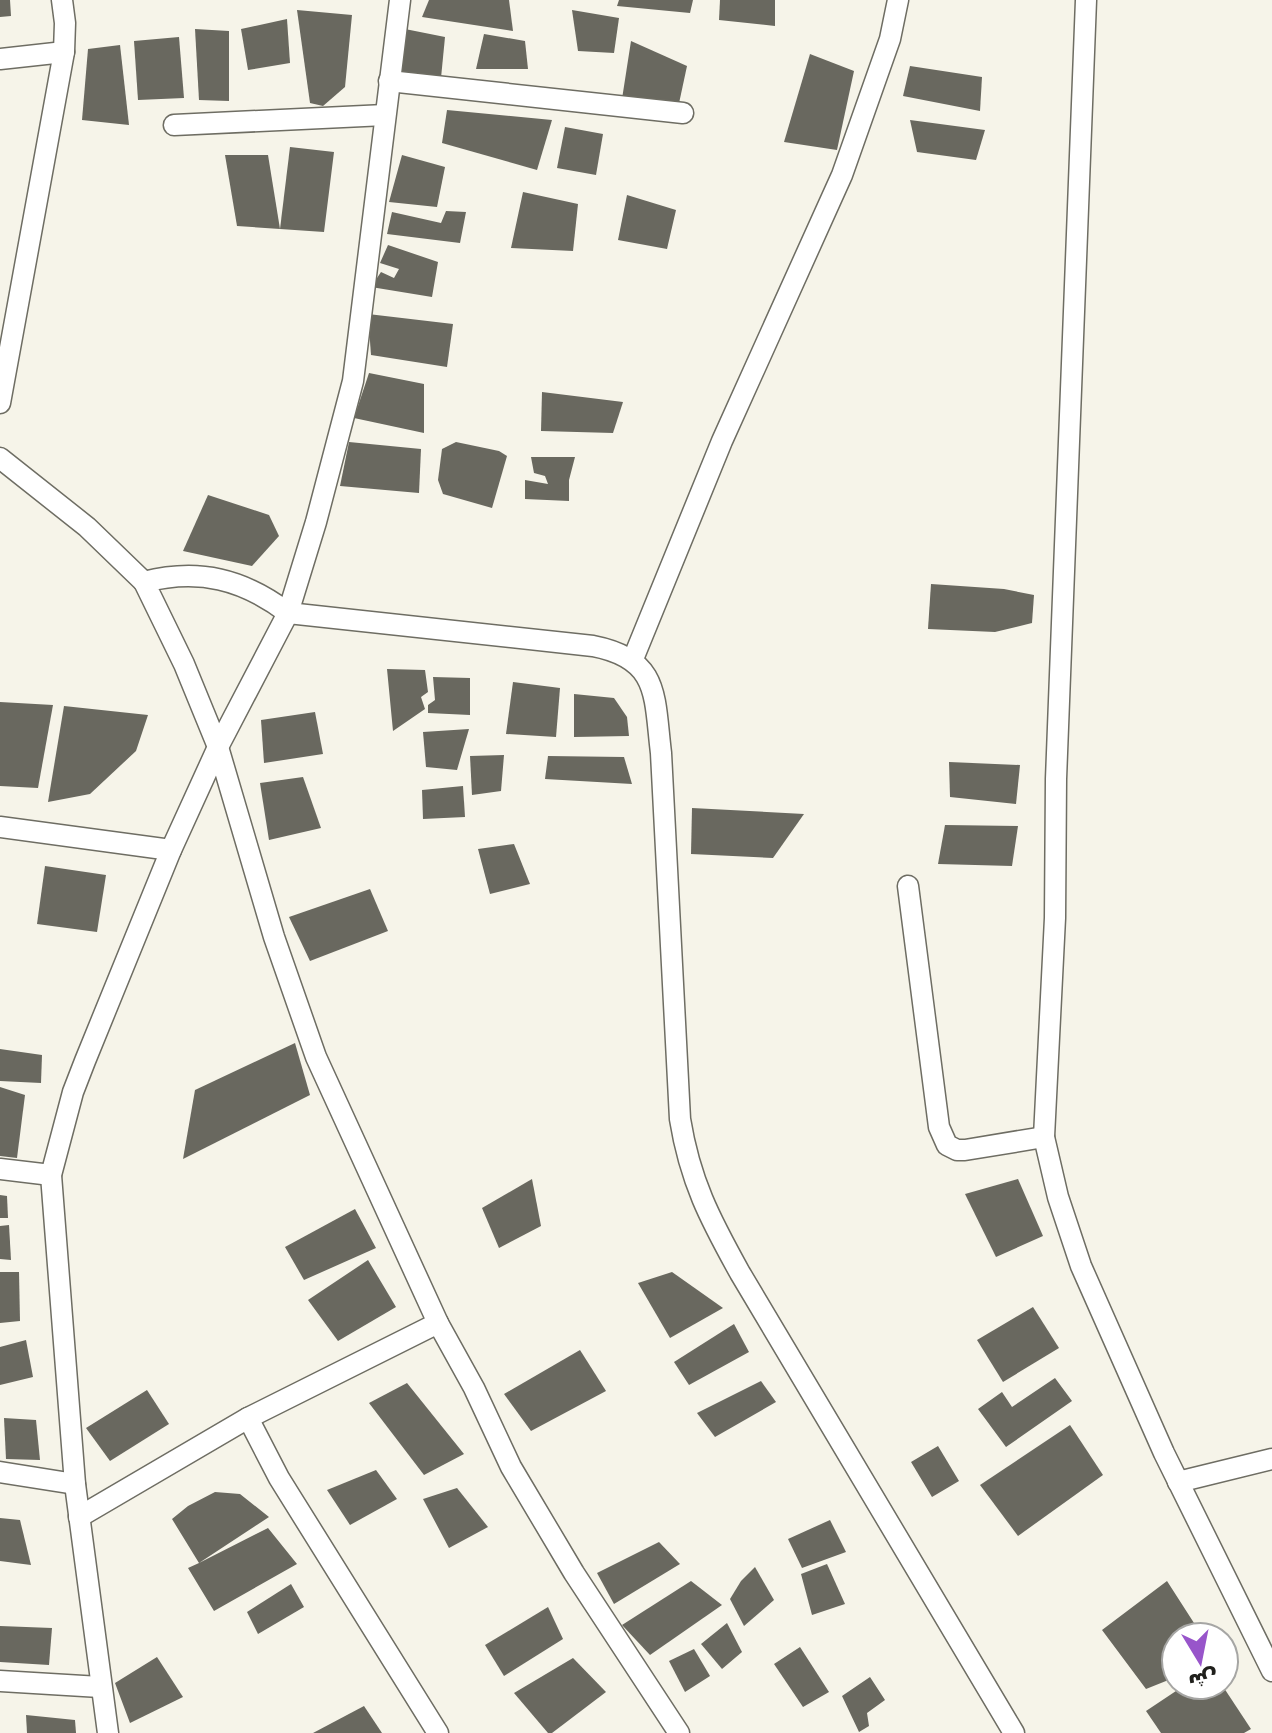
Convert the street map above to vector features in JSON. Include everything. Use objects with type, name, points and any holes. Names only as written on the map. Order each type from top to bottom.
[{"type":"street","points":[[0,403],[64,52],[62,0]]},
{"type":"street","points":[[108,1733],[75,1484],[51,1175],[73,1092],[171,850],[218,747],[288,613],[316,522],[353,381],[400,0]]},
{"type":"street","points":[[633,659],[722,441],[842,175],[890,39],[898,0]]},
{"type":"street","points":[[1086,0],[1056,779],[1055,918],[1044,1137],[1058,1197],[1081,1266],[1178,1482],[1272,1671]]},
{"type":"street","points":[[0,59],[64,52]]},
{"type":"street","points":[[389,81],[683,113]]},
{"type":"street","points":[[174,125],[385,115]]},
{"type":"street","points":[[0,458],[87,527],[144,582],[184,664],[218,747],[274,937],[311,1044],[438,1323],[474,1388],[511,1467],[574,1573],[679,1733]]},
{"type":"street","points":[[144,582],[176,575],[211,576],[259,593],[288,613],[572,643],[615,650],[633,659],[641,668],[654,697],[661,753],[680,1119],[696,1188],[740,1273],[1014,1733]]},
{"type":"street","points":[[0,827],[171,850]]},
{"type":"street","points":[[908,886],[942,1139],[957,1150],[1044,1137]]},
{"type":"street","points":[[0,1169],[51,1175]]},
{"type":"street","points":[[79,1517],[248,1418],[438,1323]]},
{"type":"street","points":[[248,1418],[286,1490],[438,1733]]},
{"type":"street","points":[[1178,1482],[1272,1459]]},
{"type":"street","points":[[0,1472],[75,1484]]},
{"type":"street","points":[[0,1681],[100,1687]]},
{"type":"building","points":[[0,0],[10,0],[11,16],[0,17]]},
{"type":"building","points":[[429,0],[509,0],[513,31],[422,17]]},
{"type":"building","points":[[619,0],[693,0],[690,13],[617,6]]},
{"type":"building","points":[[720,0],[775,0],[775,26],[719,20]]},
{"type":"building","points":[[297,10],[352,15],[345,87],[323,106],[310,103]]},
{"type":"building","points":[[572,10],[619,18],[614,53],[578,51]]},
{"type":"building","points":[[287,19],[290,63],[248,70],[241,29]]},
{"type":"building","points":[[195,29],[229,31],[229,101],[199,100]]},
{"type":"building","points":[[405,29],[445,37],[441,78],[400,74]]},
{"type":"building","points":[[484,34],[525,41],[528,69],[476,69]]},
{"type":"building","points":[[179,37],[184,98],[138,100],[134,41]]},
{"type":"building","points":[[631,41],[687,66],[678,108],[622,99]]},
{"type":"building","points":[[120,45],[129,125],[82,120],[88,49]]},
{"type":"building","points":[[810,54],[854,71],[837,150],[784,142]]},
{"type":"building","points":[[910,66],[982,77],[980,111],[903,96]]},
{"type":"building","points":[[447,110],[552,120],[537,170],[442,143]]},
{"type":"building","points":[[910,120],[985,130],[976,160],[917,152]]},
{"type":"building","points":[[565,127],[603,134],[596,175],[557,168]]},
{"type":"building","points":[[290,147],[334,152],[324,232],[280,229]]},
{"type":"building","points":[[225,155],[268,155],[280,229],[237,226]]},
{"type":"building","points":[[402,155],[445,167],[437,207],[389,202]]},
{"type":"building","points":[[523,192],[578,204],[573,251],[511,248]]},
{"type":"building","points":[[627,195],[676,210],[667,249],[618,240]]},
{"type":"building","points":[[446,211],[466,212],[460,243],[387,234],[392,212],[441,223]]},
{"type":"building","points":[[388,245],[438,262],[432,297],[371,287],[381,272],[394,278],[399,269],[380,263]]},
{"type":"building","points":[[368,314],[453,324],[447,367],[371,355]]},
{"type":"building","points":[[369,373],[424,384],[424,433],[354,418]]},
{"type":"building","points":[[542,392],[623,402],[613,433],[541,431]]},
{"type":"building","points":[[349,442],[421,449],[419,493],[340,486]]},
{"type":"building","points":[[456,442],[499,451],[507,456],[492,508],[443,494],[438,480],[442,449]]},
{"type":"building","points":[[531,457],[575,457],[569,480],[569,501],[525,499],[525,480],[548,484],[545,476],[534,473]]},
{"type":"building","points":[[208,495],[269,515],[279,536],[252,566],[183,551]]},
{"type":"building","points":[[931,584],[1004,589],[1034,595],[1032,623],[995,632],[928,629]]},
{"type":"building","points":[[387,669],[425,670],[428,692],[421,697],[425,709],[393,731]]},
{"type":"building","points":[[433,677],[470,678],[470,715],[428,713],[428,705],[435,700]]},
{"type":"building","points":[[513,682],[560,688],[556,737],[506,734]]},
{"type":"building","points":[[574,694],[614,698],[627,717],[629,736],[574,737]]},
{"type":"building","points":[[0,702],[53,705],[38,788],[0,786]]},
{"type":"building","points":[[64,706],[148,715],[136,751],[90,794],[48,802]]},
{"type":"building","points":[[315,712],[323,754],[264,763],[261,720]]},
{"type":"building","points":[[469,729],[457,770],[426,767],[423,732]]},
{"type":"building","points":[[504,755],[501,791],[472,795],[470,756]]},
{"type":"building","points":[[548,756],[624,757],[632,784],[545,779]]},
{"type":"building","points":[[949,762],[1020,765],[1016,804],[950,797]]},
{"type":"building","points":[[303,777],[321,828],[269,840],[260,783]]},
{"type":"building","points":[[463,786],[465,817],[423,819],[422,790]]},
{"type":"building","points":[[692,808],[804,814],[773,858],[691,854]]},
{"type":"building","points":[[945,825],[1018,826],[1012,866],[938,864]]},
{"type":"building","points":[[514,844],[530,884],[490,894],[478,849]]},
{"type":"building","points":[[45,866],[106,875],[97,932],[37,924]]},
{"type":"building","points":[[370,889],[388,931],[310,961],[289,917]]},
{"type":"building","points":[[295,1043],[310,1095],[183,1159],[195,1090]]},
{"type":"building","points":[[0,1049],[42,1055],[41,1083],[0,1081]]},
{"type":"building","points":[[0,1087],[25,1095],[17,1158],[0,1156]]},
{"type":"building","points":[[532,1179],[541,1226],[499,1248],[482,1208]]},
{"type":"building","points":[[1018,1179],[1043,1236],[996,1257],[965,1194]]},
{"type":"building","points":[[0,1195],[7,1196],[8,1218],[0,1218]]},
{"type":"building","points":[[355,1209],[376,1248],[304,1280],[285,1247]]},
{"type":"building","points":[[9,1225],[11,1260],[0,1259],[0,1226]]},
{"type":"building","points":[[368,1260],[396,1307],[338,1341],[308,1300]]},
{"type":"building","points":[[0,1272],[19,1272],[20,1321],[0,1323]]},
{"type":"building","points":[[672,1272],[723,1308],[670,1338],[638,1283]]},
{"type":"building","points":[[1033,1307],[1059,1348],[1003,1382],[977,1340]]},
{"type":"building","points":[[734,1324],[749,1352],[689,1385],[674,1362]]},
{"type":"building","points":[[26,1340],[33,1377],[0,1385],[0,1347]]},
{"type":"building","points":[[580,1350],[606,1391],[531,1431],[504,1394]]},
{"type":"building","points":[[1055,1378],[1072,1401],[1006,1447],[978,1409],[1002,1392],[1012,1407]]},
{"type":"building","points":[[761,1381],[776,1402],[715,1437],[697,1413]]},
{"type":"building","points":[[407,1383],[464,1454],[424,1475],[369,1403]]},
{"type":"building","points":[[147,1390],[169,1424],[110,1461],[86,1428]]},
{"type":"building","points":[[4,1418],[36,1420],[40,1460],[6,1459]]},
{"type":"building","points":[[1070,1425],[1103,1475],[1018,1536],[980,1485]]},
{"type":"building","points":[[938,1446],[959,1481],[932,1497],[911,1462]]},
{"type":"building","points":[[376,1470],[397,1499],[350,1525],[327,1490]]},
{"type":"building","points":[[457,1488],[488,1527],[449,1548],[423,1499]]},
{"type":"building","points":[[215,1492],[240,1494],[269,1517],[199,1563],[172,1519],[188,1506]]},
{"type":"building","points":[[0,1518],[20,1520],[31,1565],[0,1561]]},
{"type":"building","points":[[830,1520],[846,1552],[802,1568],[788,1539]]},
{"type":"building","points":[[268,1528],[297,1564],[214,1611],[188,1568]]},
{"type":"building","points":[[659,1542],[680,1564],[614,1604],[597,1573]]},
{"type":"building","points":[[827,1564],[845,1604],[812,1615],[801,1574]]},
{"type":"building","points":[[755,1567],[774,1600],[744,1626],[730,1599],[741,1581]]},
{"type":"building","points":[[691,1581],[722,1605],[650,1655],[622,1625]]},
{"type":"building","points":[[1167,1581],[1193,1621],[1160,1621],[1160,1683],[1146,1689],[1102,1630]]},
{"type":"building","points":[[291,1584],[304,1607],[258,1634],[247,1612]]},
{"type":"building","points":[[548,1607],[563,1639],[504,1676],[485,1645]]},
{"type":"building","points":[[727,1623],[742,1652],[722,1669],[701,1644]]},
{"type":"building","points":[[0,1626],[52,1628],[49,1665],[0,1662]]},
{"type":"building","points":[[800,1647],[829,1692],[803,1707],[774,1664]]},
{"type":"building","points":[[694,1649],[710,1676],[685,1692],[669,1661]]},
{"type":"building","points":[[157,1657],[183,1697],[130,1723],[115,1683]]},
{"type":"building","points":[[573,1658],[606,1692],[548,1733],[514,1693]]},
{"type":"building","points":[[870,1677],[885,1700],[867,1713],[869,1726],[859,1732],[842,1696]]},
{"type":"building","points":[[1161,1701],[1233,1701],[1251,1729],[1244,1733],[1161,1733],[1146,1711]]},
{"type":"building","points":[[364,1706],[382,1733],[313,1733]]},
{"type":"building","points":[[26,1715],[75,1720],[76,1733],[27,1733]]}]
